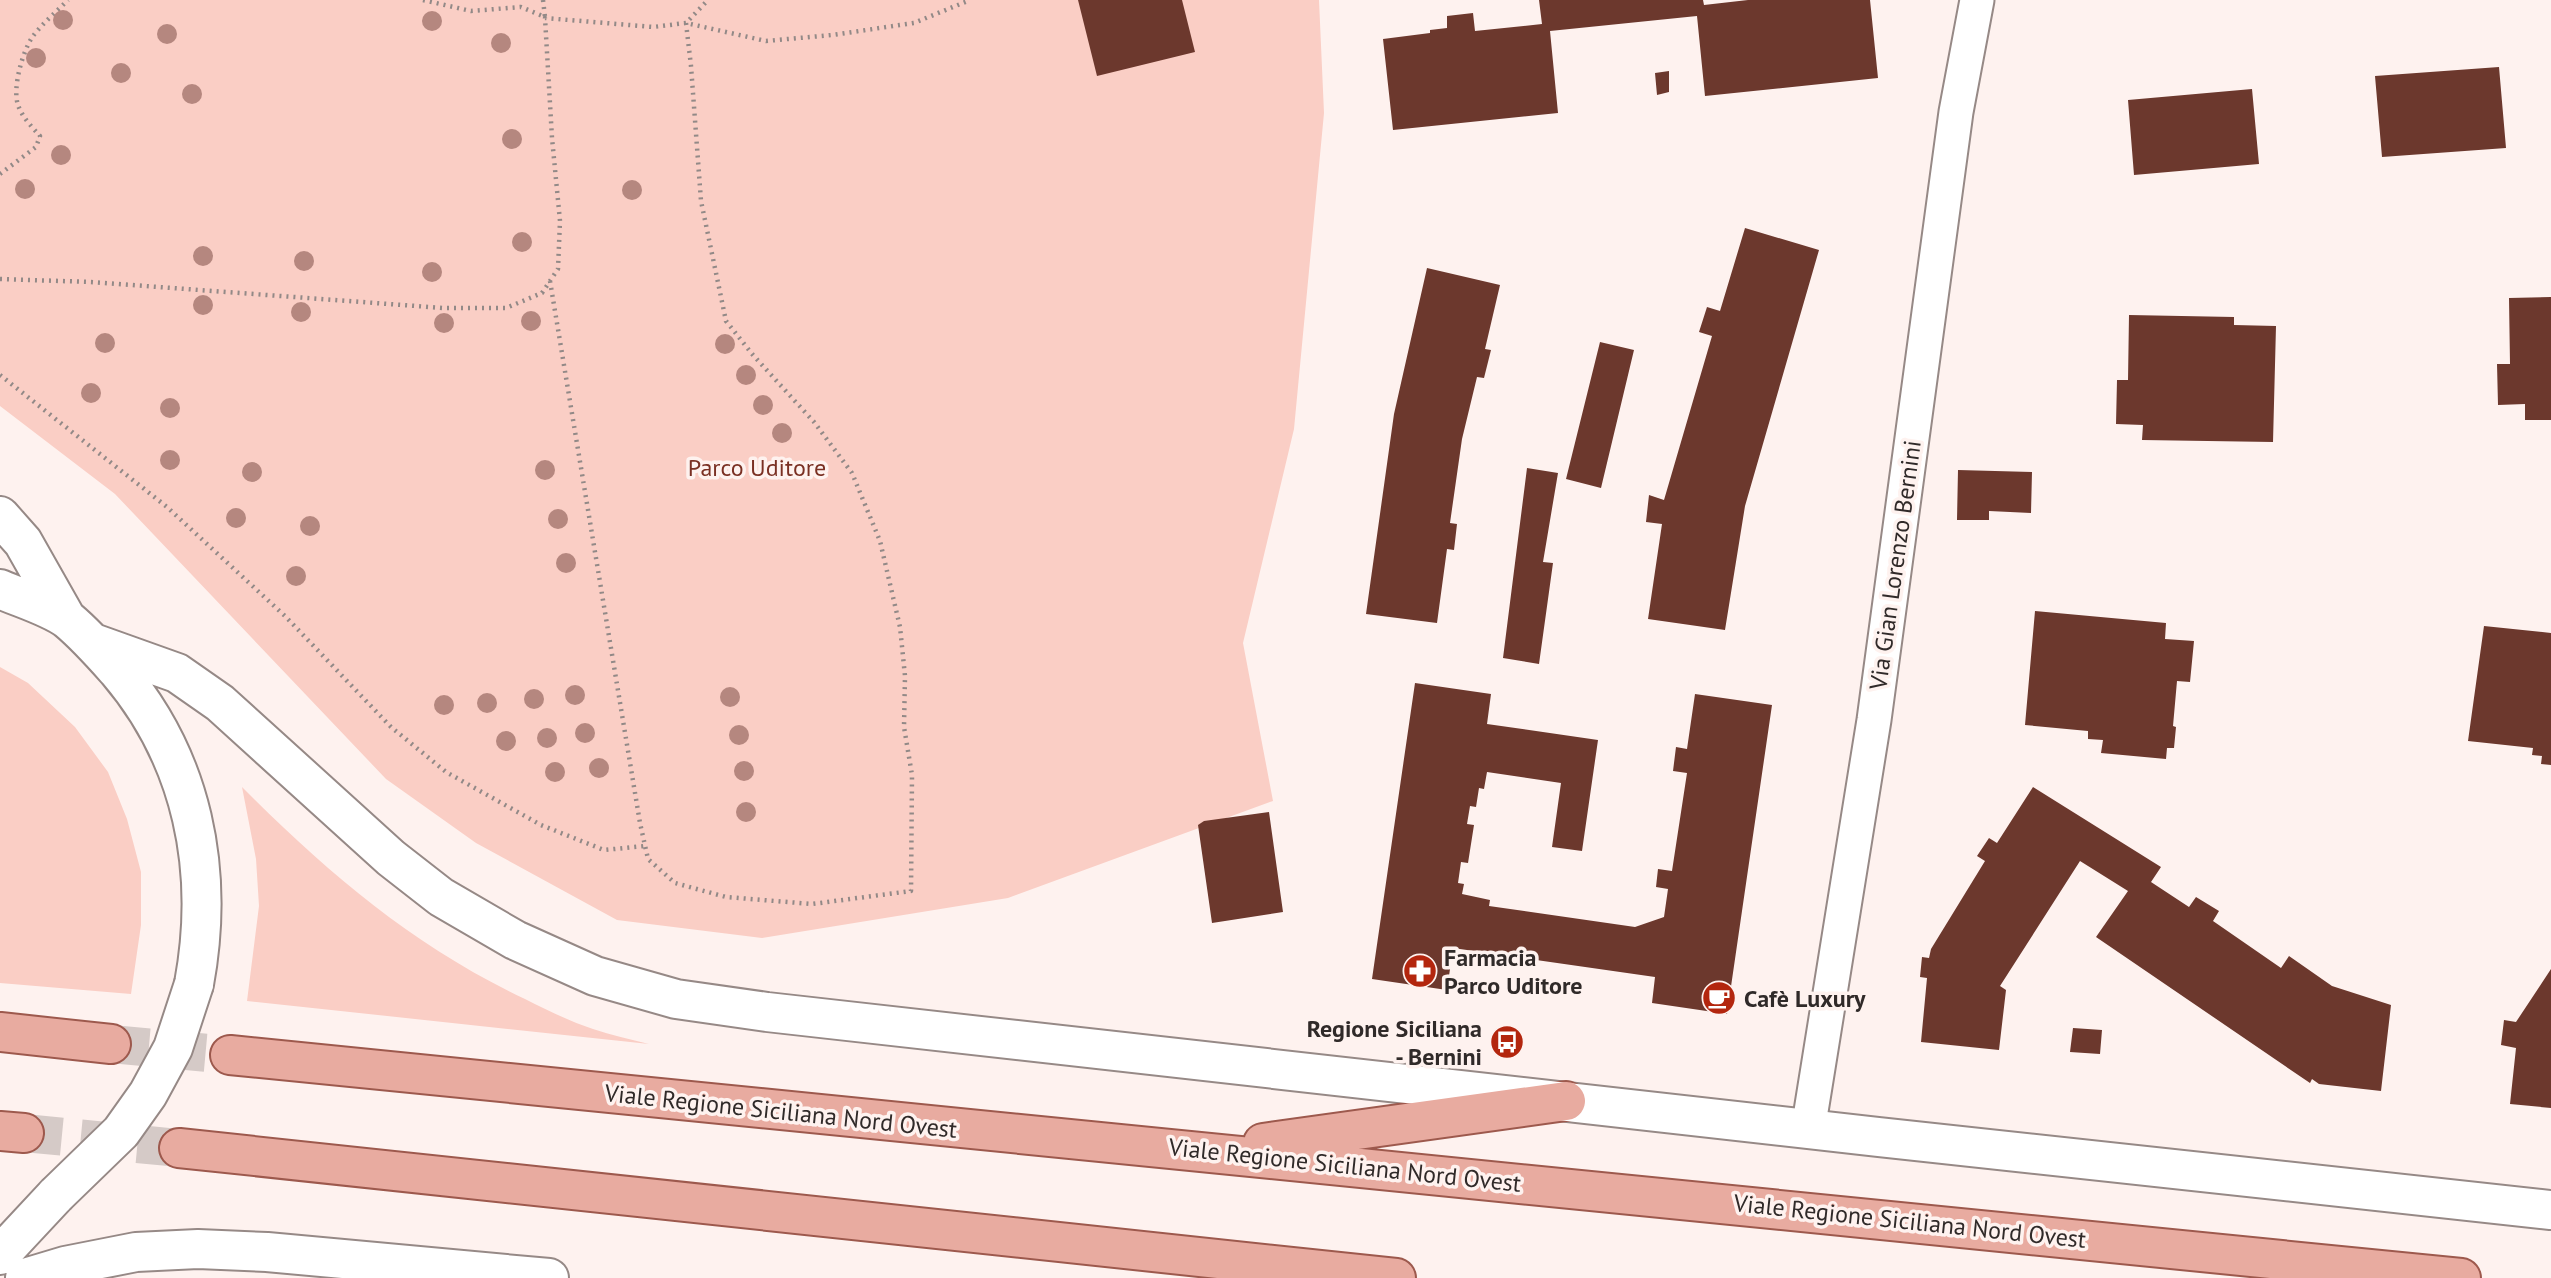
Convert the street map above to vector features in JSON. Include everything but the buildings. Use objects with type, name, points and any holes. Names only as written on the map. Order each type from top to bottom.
[{"type":"main road","points":[[0,1032],[111,1044]]},
{"type":"main road","name":"Viale Regione Siciliana Nord Ovest","points":[[230,1055],[2461,1278]]},
{"type":"main road","points":[[1201,1151],[1566,1101]]},
{"type":"main road","points":[[179,1148],[1396,1278]]},
{"type":"street","name":"Via Gian Lorenzo Bernini","points":[[1808,1130],[1874,720],[1956,112],[1977,0]]},
{"type":"street","points":[[0,516],[23,542],[80,630],[136,692],[163,736],[182,782],[196,831],[202,869],[203,916],[194,984],[173,1048],[148,1094],[121,1132],[56,1195],[0,1255]]},
{"type":"street","points":[[0,589],[80,630],[177,673],[220,703],[391,858],[442,897],[515,940],[595,976],[676,999],[766,1012],[1808,1130],[2551,1210]]},
{"type":"street","points":[[25,1278],[65,1266],[136,1252],[198,1249],[267,1252],[550,1278]]},
{"type":"path","points":[[0,174],[36,147],[40,136],[17,103],[21,64],[32,37],[68,0]]},
{"type":"path","points":[[423,0],[471,11],[521,7],[545,17],[653,27],[686,23],[766,41],[914,23],[970,0]]},
{"type":"path","points":[[0,279],[91,282],[443,308],[506,308],[542,293],[558,269],[560,221],[543,0]]},
{"type":"path","points":[[686,23],[708,0]]},
{"type":"path","points":[[550,281],[648,859],[675,883],[726,897],[812,904],[911,891],[912,775],[904,727],[905,676],[900,627],[880,541],[852,474],[814,422],[726,321],[701,201],[686,23]]},
{"type":"path","points":[[0,375],[166,507],[285,616],[391,727],[446,772],[541,825],[604,850],[645,846]]},
{"type":"green space","name":"Parco Uditore","points":[[0,0],[1319,0],[1324,113],[1294,429],[1243,643],[1273,801],[1008,898],[762,938],[617,920],[476,843],[386,779],[115,494],[0,406]]},
{"type":"green space","points":[[0,667],[28,683],[75,727],[108,772],[127,819],[141,872],[141,925],[131,994],[0,983]]},
{"type":"green space","points":[[242,787],[340,878],[445,955],[484,978],[567,1019],[649,1044],[247,1001],[259,906],[256,859]]},
{"type":"tunnel","points":[[111,1044],[230,1055]]},
{"type":"tunnel","points":[[24,1133],[179,1148]]},
{"type":"place","name":"Farmacia Parco Uditore","points":[[1420,971]]},
{"type":"place","name":"Cafè Luxury","points":[[1719,998]]},
{"type":"place","name":"Regione Siciliana - Bernini","points":[[1507,1042]]}]
